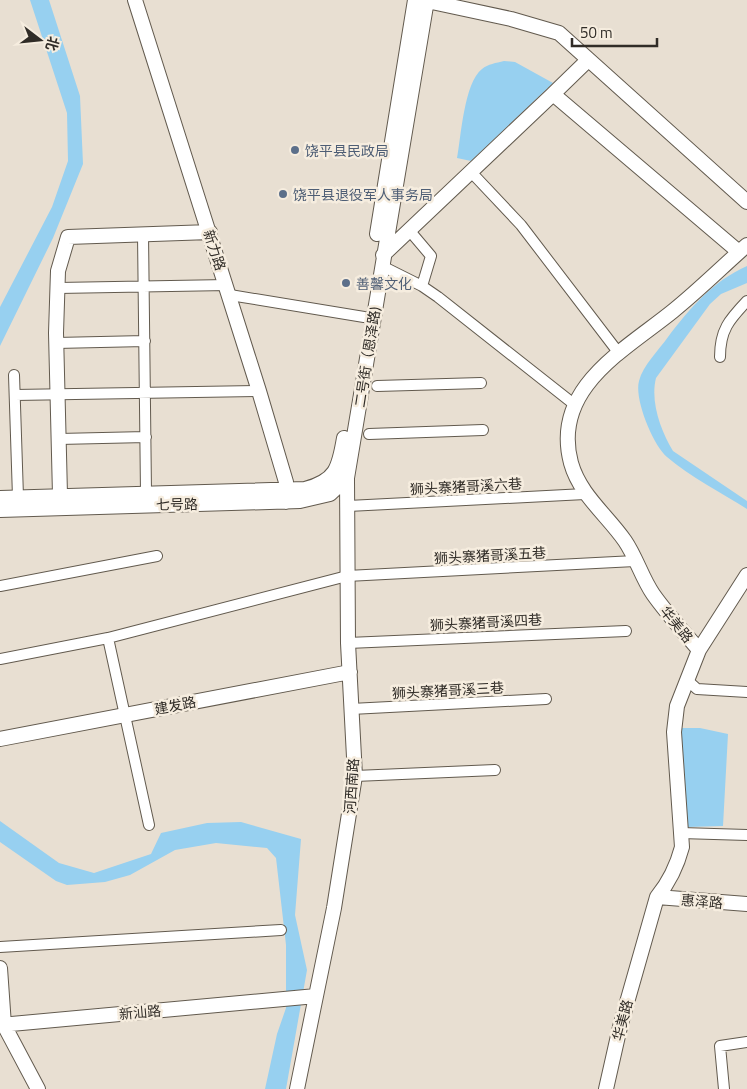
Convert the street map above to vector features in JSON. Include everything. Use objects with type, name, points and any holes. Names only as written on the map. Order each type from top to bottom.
[{"type":"street","name":"新力路","points":[[135,0],[259,391],[286,496]]},
{"type":"street","points":[[423,0],[511,19],[560,33],[747,202]]},
{"type":"street","name":"二号街（恩泽路)","points":[[342,476],[382,250],[423,0]]},
{"type":"street","points":[[575,404],[422,286],[382,250],[409,230],[472,173],[588,60]]},
{"type":"street","points":[[553,94],[743,249]]},
{"type":"street","points":[[472,173],[521,225],[618,352]]},
{"type":"street","points":[[409,230],[431,256],[422,286]]},
{"type":"street","points":[[60,495],[56,343],[58,271],[68,237],[210,232]]},
{"type":"street","points":[[143,234],[146,493]]},
{"type":"street","name":"华美路","points":[[606,1089],[620,1027],[657,897],[668,884],[677,864],[682,846],[674,732],[677,706],[699,650],[653,594],[625,542],[585,494],[572,464],[567,439],[575,404],[584,388],[618,352],[672,312],[743,249]]},
{"type":"street","name":"二号街（恩泽路)","points":[[342,476],[342,452],[364,317],[382,250]]},
{"type":"street","points":[[58,288],[144,286],[228,290],[364,317]]},
{"type":"street","points":[[720,358],[720,339],[730,318],[747,301]]},
{"type":"street","points":[[56,343],[145,341]]},
{"type":"street","points":[[14,376],[18,497]]},
{"type":"street","points":[[377,386],[481,382]]},
{"type":"street","points":[[15,395],[259,391]]},
{"type":"street","points":[[369,434],[483,430]]},
{"type":"street","points":[[58,439],[146,437]]},
{"type":"street","name":"七号路","points":[[0,498],[146,493],[316,498],[330,494],[342,476]]},
{"type":"street","name":"河西南路","points":[[297,1089],[334,908],[354,776],[348,643],[348,506],[342,476]]},
{"type":"street","name":"狮头寨猪哥溪六巷","points":[[348,506],[585,494]]},
{"type":"street","name":"七号路","points":[[0,510],[286,496]]},
{"type":"street","points":[[0,586],[157,556]]},
{"type":"street","name":"狮头寨猪哥溪五巷","points":[[0,659],[108,638],[347,576],[635,560]]},
{"type":"street","points":[[699,650],[747,575]]},
{"type":"street","name":"狮头寨猪哥溪四巷","points":[[348,643],[626,631]]},
{"type":"street","points":[[108,638],[149,826]]},
{"type":"street","name":"建发路","points":[[0,739],[350,672]]},
{"type":"street","points":[[687,680],[697,690],[747,692]]},
{"type":"street","name":"狮头寨猪哥溪三巷","points":[[351,709],[546,699]]},
{"type":"street","points":[[354,776],[495,770]]},
{"type":"street","points":[[681,833],[747,835]]},
{"type":"street","name":"惠泽路","points":[[657,897],[747,904]]},
{"type":"street","points":[[0,947],[281,930]]},
{"type":"street","points":[[0,968],[1,1028],[28,1089]]},
{"type":"street","name":"新汕路","points":[[1,1028],[316,996]]},
{"type":"street","points":[[1,1028],[38,1089]]},
{"type":"street","points":[[724,1089],[720,1046],[747,1042]]},
{"type":"water","points":[[30,0],[49,0],[80,96],[83,164],[53,238],[0,346],[0,307],[52,207],[68,161],[67,113]]},
{"type":"water","points":[[504,61],[515,62],[553,83],[471,161],[457,158],[464,111],[471,86],[482,69]]},
{"type":"water","points":[[747,266],[747,283],[721,294],[710,304],[656,378],[654,397],[664,435],[673,451],[747,501],[747,509],[667,457],[656,443],[646,421],[638,389],[641,375],[648,363],[676,326],[713,287],[723,279]]},
{"type":"water","points":[[681,728],[700,728],[728,734],[723,826],[688,827]]},
{"type":"water","points":[[0,821],[59,863],[94,873],[151,854],[161,833],[207,823],[241,822],[301,839],[295,915],[307,970],[286,1089],[265,1089],[277,1034],[286,1008],[286,945],[276,858],[267,848],[216,843],[175,850],[130,875],[105,882],[67,885],[56,881],[0,842]]},
{"type":"place","name":"饶平县民政局","points":[[295,150]]},
{"type":"place","name":"饶平县退役军人事务局","points":[[283,194]]},
{"type":"place","name":"善馨文化","points":[[346,283]]}]
